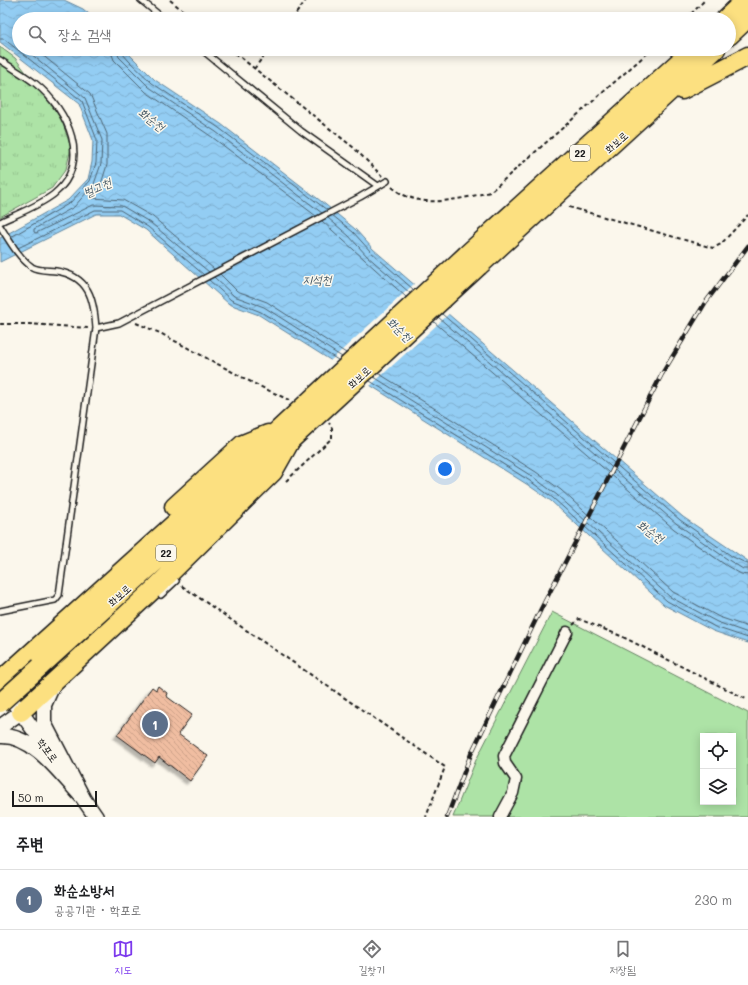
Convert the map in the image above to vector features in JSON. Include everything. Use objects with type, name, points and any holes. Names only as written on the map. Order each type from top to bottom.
[{"type":"highway","points":[[732,12],[745,0]]},
{"type":"highway","points":[[736,29],[748,18]]},
{"type":"highway","name":"화보로","points":[[0,703],[36,661],[473,261],[686,56]]},
{"type":"highway","name":"화보로","points":[[473,261],[660,102],[709,56]]},
{"type":"highway","name":"22","points":[[660,102],[748,56]]},
{"type":"highway","points":[[0,668],[244,444],[284,435],[273,472],[152,597],[21,712]]},
{"type":"highway","name":"화보로","points":[[0,682],[36,661]]},
{"type":"street","points":[[500,817],[513,793],[516,780],[505,763],[504,756],[567,632]]},
{"type":"street","points":[[56,680],[45,699],[43,712],[44,723],[83,798]]},
{"type":"street","name":"학포로","points":[[0,682],[96,817]]},
{"type":"street","points":[[0,727],[21,712]]},
{"type":"street","points":[[0,736],[20,740],[34,747],[83,798]]},
{"type":"lane","points":[[141,0],[156,12]]},
{"type":"lane","points":[[210,56],[301,131],[378,186]]},
{"type":"lane","points":[[0,60],[36,83],[50,97],[63,114],[71,131],[74,159],[73,168],[55,193],[0,222]]},
{"type":"lane","points":[[96,328],[119,323],[360,197],[387,181]]},
{"type":"lane","points":[[0,611],[55,600],[59,595],[96,328],[94,304],[88,290],[78,278],[62,272],[34,268],[19,254],[1,227]]},
{"type":"lane","points":[[152,597],[176,581]]},
{"type":"path","points":[[170,0],[185,12]]},
{"type":"path","points":[[297,12],[306,0]]},
{"type":"path","points":[[693,12],[705,0]]},
{"type":"path","points":[[238,56],[362,155],[394,189],[406,197],[420,201],[465,198],[490,192],[644,56]]},
{"type":"path","points":[[254,69],[264,56]]},
{"type":"path","points":[[569,207],[712,248],[721,244],[748,215]]},
{"type":"path","points":[[125,319],[160,333],[253,383],[292,401]]},
{"type":"path","points":[[0,324],[29,324],[96,328]]},
{"type":"path","points":[[282,484],[332,438],[332,428],[325,420]]},
{"type":"path","points":[[176,581],[445,767],[426,817]]},
{"type":"path","points":[[567,632],[579,619],[621,636],[748,700]]},
{"type":"green space","points":[[0,47],[15,58],[61,118],[71,148],[66,169],[52,188],[0,217]]},
{"type":"green space","points":[[552,612],[748,713],[748,817],[453,817],[476,760]]},
{"type":"water","name":"지석천","points":[[0,0],[64,0],[87,12],[12,12],[12,51],[0,42]]},
{"type":"water","name":"지석천","points":[[18,56],[131,56],[155,80],[221,124],[326,205],[355,229],[373,249],[683,517],[748,561],[748,643],[713,631],[664,605],[551,501],[259,315],[229,304],[146,230],[119,214],[96,214],[0,262],[0,238],[68,200],[88,179],[92,162],[93,140],[79,104]]},
{"type":"pier","points":[[415,283],[450,313],[369,387],[329,362]]},
{"type":"building","points":[[158,686],[167,693],[166,696],[192,715],[178,734],[208,756],[190,781],[159,757],[155,763],[117,735],[152,687],[156,690]]},
{"type":"railway","points":[[447,817],[471,754],[541,609],[662,374],[705,303],[748,246]]},
{"type":"place","name":"화순소방서","points":[[155,724]]},
{"type":"water label","name":"화순천","points":[[152,119]]},
{"type":"water label","name":"벌고천","points":[[97,187]]},
{"type":"water label","name":"화순천","points":[[400,329]]},
{"type":"water label","name":"화순천","points":[[651,531]]}]
